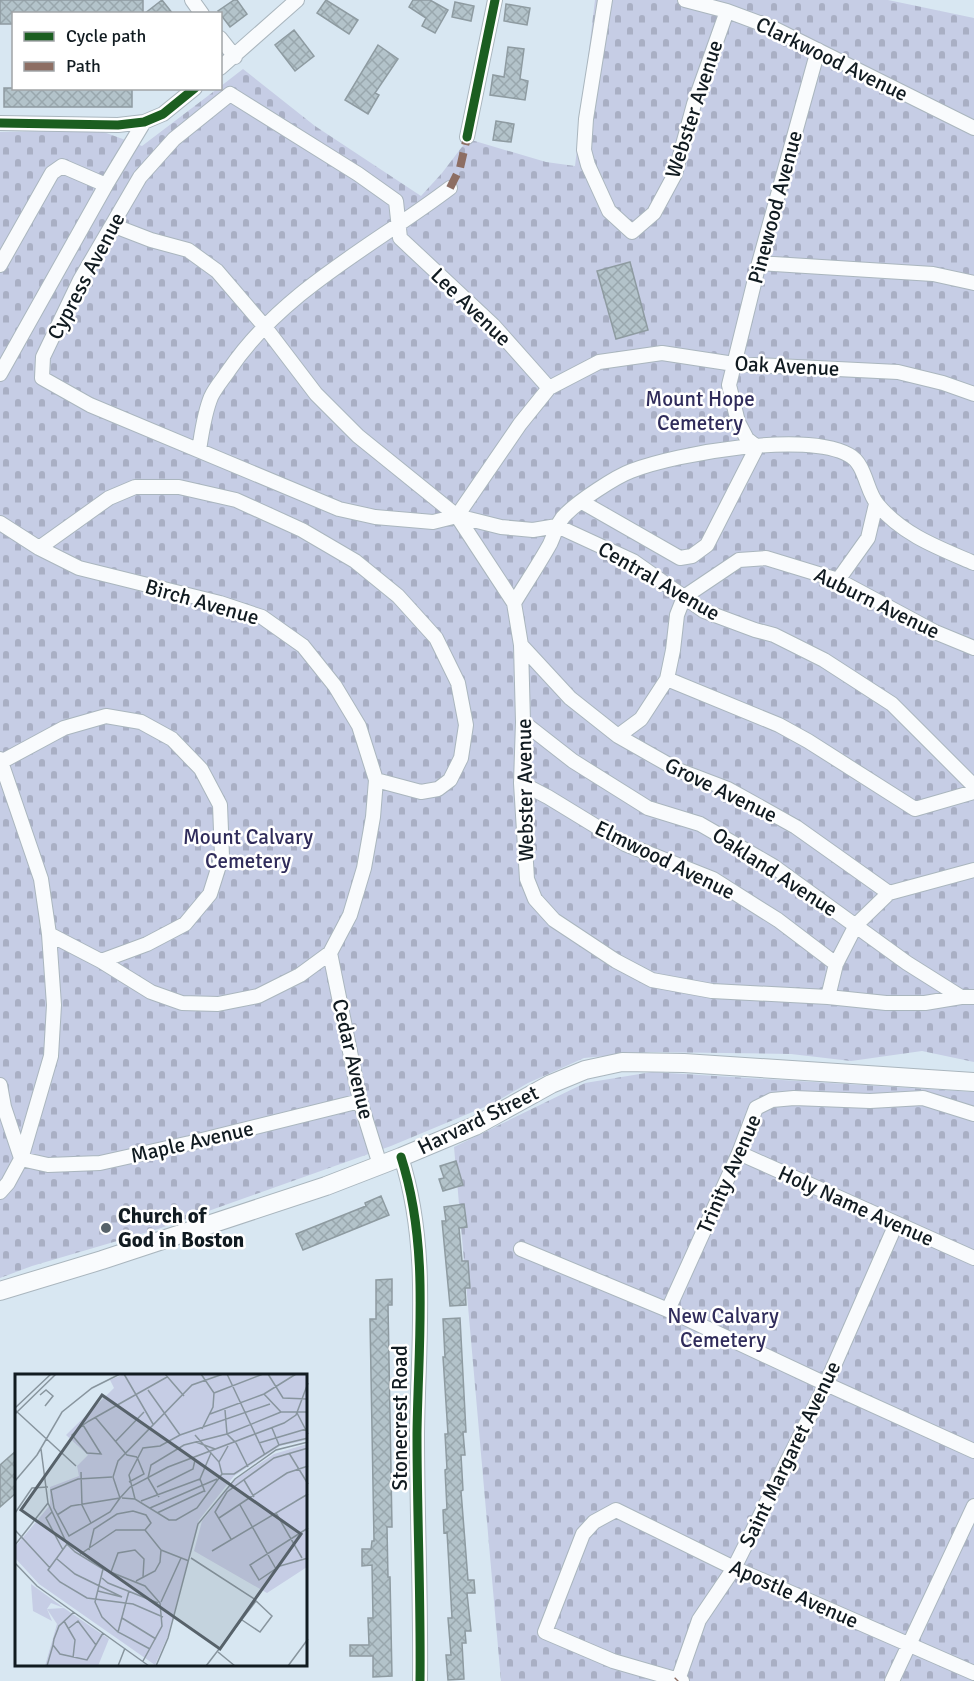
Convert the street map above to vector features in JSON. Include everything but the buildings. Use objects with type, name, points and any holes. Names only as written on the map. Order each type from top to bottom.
[{"type":"main road","name":"Harvard Street","points":[[0,1291],[326,1186],[475,1126],[551,1084],[576,1073],[622,1062],[684,1063],[974,1082]]},
{"type":"street","points":[[222,67],[297,0]]},
{"type":"street","points":[[466,137],[495,0]]},
{"type":"street","name":"Webster Avenue","points":[[605,0],[586,119],[584,150],[588,165],[609,211],[632,232],[654,213],[675,174],[694,104],[727,10]]},
{"type":"street","name":"Clarkwood Avenue","points":[[685,0],[727,10],[773,28],[974,128]]},
{"type":"street","points":[[222,41],[235,57]]},
{"type":"street","name":"Pinewood Avenue","points":[[757,447],[747,439],[738,422],[729,385],[759,263],[818,50]]},
{"type":"street","points":[[0,123],[118,125],[144,122],[163,114],[193,90]]},
{"type":"street","name":"Cypress Avenue","points":[[397,224],[396,201],[358,174],[230,94],[174,139],[140,177],[80,280],[44,357],[42,378],[90,405],[291,491],[339,509],[375,517],[433,522],[457,516]]},
{"type":"street","points":[[0,374],[144,122]]},
{"type":"street","points":[[0,265],[52,173],[62,166],[106,185]]},
{"type":"street","points":[[199,450],[204,420],[212,396],[241,352],[304,292],[450,188]]},
{"type":"street","name":"Lee Avenue","points":[[397,224],[400,238],[493,326],[549,388]]},
{"type":"street","points":[[112,225],[151,240],[188,250],[218,272],[265,327],[316,394],[358,436],[457,516],[501,528],[532,530],[557,526]]},
{"type":"street","points":[[759,263],[933,274],[974,283]]},
{"type":"street","name":"Oak Avenue","points":[[549,388],[599,362],[662,353],[734,364],[898,372],[974,393]]},
{"type":"street","points":[[457,516],[520,424],[549,388]]},
{"type":"street","points":[[514,603],[551,542],[557,526],[566,514],[582,501],[628,472],[656,462],[696,454],[757,447],[807,444],[835,448],[852,456],[862,471],[876,504],[912,535],[974,562]]},
{"type":"street","points":[[582,501],[680,558],[692,556],[707,545],[757,447]]},
{"type":"street","points":[[39,548],[109,498],[135,487],[179,487],[236,500],[302,530],[355,561],[398,596],[436,638],[458,683],[466,725],[461,758],[450,780],[438,789],[421,792],[376,780]]},
{"type":"street","points":[[838,580],[868,538],[876,504]]},
{"type":"street","name":"Webster Avenue","points":[[457,516],[514,603],[521,645],[523,722],[520,783],[527,879],[535,899],[554,920],[616,961],[652,980],[712,992],[828,997],[886,1003],[925,1003],[967,997]]},
{"type":"street","name":"Birch Avenue","points":[[0,523],[39,548],[79,568],[220,603],[262,617],[303,646],[335,686],[359,726],[376,780],[373,817],[364,868],[350,915],[330,953],[300,975],[258,996],[218,1004],[182,1003],[151,992],[101,961],[49,934]]},
{"type":"street","name":"Central Avenue","points":[[557,526],[633,561],[704,611],[774,635],[858,680],[892,704],[974,786]]},
{"type":"street","name":"Auburn Avenue","points":[[684,597],[739,560],[766,558],[838,580],[935,632],[974,648]]},
{"type":"street","points":[[618,736],[641,719],[667,680],[673,650],[676,615],[684,597]]},
{"type":"street","name":"Grove Avenue","points":[[521,645],[570,698],[618,736],[678,770],[728,789],[796,827],[889,893]]},
{"type":"street","points":[[667,680],[779,725],[915,809],[974,792]]},
{"type":"street","points":[[0,1192],[8,1183],[21,1159],[51,1056],[54,1005],[49,934],[41,879],[0,760],[64,728],[106,716],[141,722],[172,739],[201,769],[220,805],[222,856],[210,894],[185,924],[147,944],[101,961]]},
{"type":"street","name":"Oakland Avenue","points":[[523,722],[573,760],[648,808],[700,824],[773,866],[907,963],[967,997]]},
{"type":"street","name":"Elmwood Avenue","points":[[520,783],[548,797],[625,844],[713,879],[778,921],[836,964]]},
{"type":"street","points":[[828,997],[836,964],[856,925],[889,893],[974,870]]},
{"type":"street","name":"Cedar Avenue","points":[[330,953],[360,1101],[380,1165]]},
{"type":"street","points":[[0,1085],[4,1107],[21,1159]]},
{"type":"street","name":"Trinity Avenue","points":[[668,1310],[739,1153],[756,1108],[772,1100],[794,1098],[870,1101],[923,1098],[974,1114]]},
{"type":"street","name":"Maple Avenue","points":[[21,1159],[48,1165],[100,1163],[360,1101]]},
{"type":"street","name":"Holy Name Avenue","points":[[739,1153],[974,1258]]},
{"type":"street","name":"Stonecrest Road","points":[[401,1157],[416,1219],[420,1297],[417,1434],[420,1681]]},
{"type":"street","name":"Saint Margaret Avenue","points":[[680,1680],[699,1620],[734,1568],[826,1384],[896,1224]]},
{"type":"street","points":[[521,1250],[668,1310],[974,1450]]},
{"type":"street","points":[[892,1681],[974,1506]]},
{"type":"street","name":"Apostle Avenue","points":[[680,1680],[613,1661],[544,1632],[583,1534],[594,1522],[616,1510],[734,1568],[974,1673]]},
{"type":"green space","name":"Mount Hope Cemetery","points":[[595,0],[888,0],[974,18],[974,1062],[922,1051],[851,1061],[791,1054],[650,1052],[584,1058],[528,1083],[494,1103],[391,1146],[158,1229],[32,1266],[0,1278],[0,132],[98,130],[142,146],[216,90],[222,90],[222,85],[243,69],[315,126],[421,196],[468,139],[546,162],[575,166]]},
{"type":"green space","name":"New Calvary Cemetery","points":[[652,1072],[974,1092],[974,1681],[501,1681],[454,1147],[585,1083]]},
{"type":"marked path","points":[[450,188],[460,168],[467,137]]},
{"type":"cycle path","points":[[467,137],[495,0]]},
{"type":"cycle path","points":[[0,123],[118,125],[144,122],[163,114],[193,90]]},
{"type":"cycle path","points":[[401,1157],[416,1225],[419,1260],[420,1330],[417,1434],[420,1681]]},
{"type":"place","name":"Church of God in Boston","points":[[106,1228]]},
{"type":"park label","name":"Mount Calvary Cemetery","points":[[248,849]]}]
